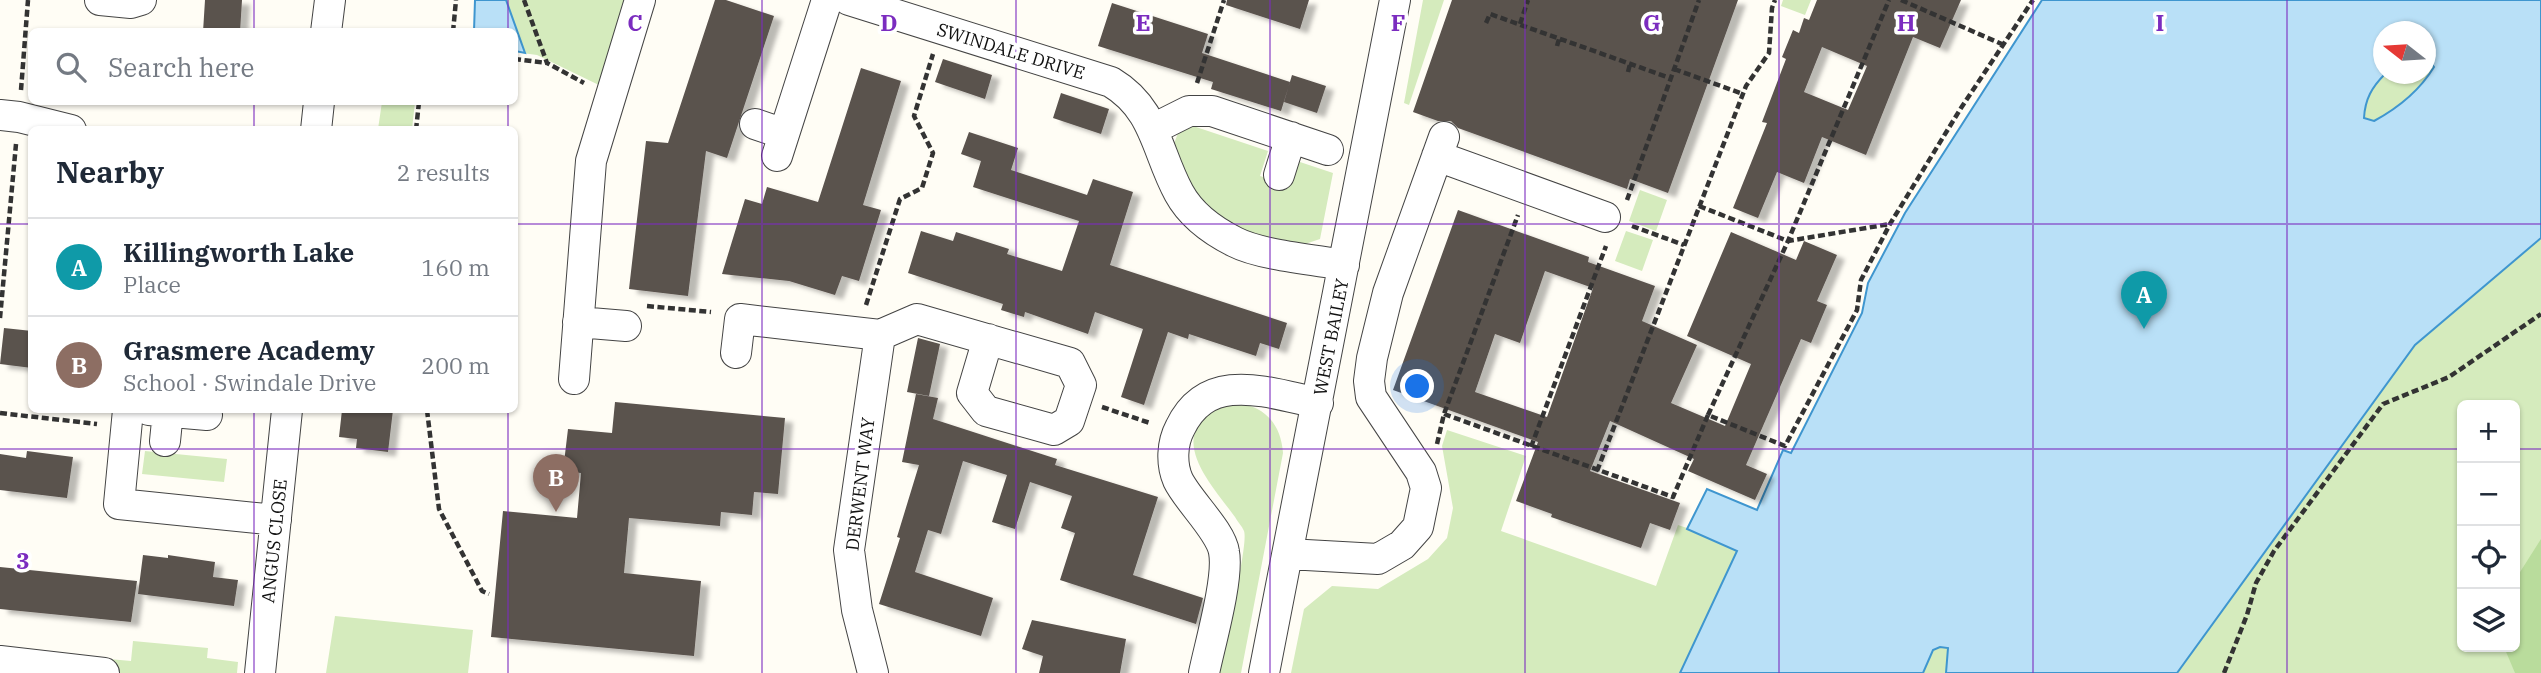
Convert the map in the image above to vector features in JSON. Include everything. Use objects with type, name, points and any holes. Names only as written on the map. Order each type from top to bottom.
[{"type":"street","points":[[100,0],[131,3],[141,0]]},
{"type":"street","points":[[326,28],[330,0]]},
{"type":"street","points":[[574,379],[591,161],[640,0]]},
{"type":"street","points":[[755,124],[781,145],[827,0]]},
{"type":"street","name":"SWINDALE DRIVE","points":[[849,0],[1111,82],[1127,92],[1139,105],[1153,129],[1180,194],[1206,224],[1238,244],[1344,265]]},
{"type":"street","name":"WEST BAILEY","points":[[1264,673],[1395,0]]},
{"type":"street","points":[[316,126],[319,105]]},
{"type":"street","points":[[1153,129],[1189,111],[1212,111],[1328,150]]},
{"type":"street","points":[[9,116],[53,126]]},
{"type":"street","points":[[1279,175],[1291,137]]},
{"type":"street","points":[[1288,554],[1378,559],[1402,545],[1418,527],[1426,488],[1421,472],[1371,397],[1369,381],[1388,293],[1441,147],[1528,189],[1612,219]]},
{"type":"street","points":[[578,322],[631,315]]},
{"type":"street","points":[[736,353],[740,319],[868,334],[917,319],[988,339],[1070,363],[1081,385],[1069,421],[1054,430],[986,411],[972,393],[988,339]]},
{"type":"street","name":"DERWENT WAY","points":[[868,334],[849,550],[857,610],[873,673]]},
{"type":"street","points":[[1204,673],[1225,569],[1224,550],[1178,479],[1174,457],[1178,432],[1184,418],[1199,402],[1219,392],[1233,389],[1318,402]]},
{"type":"street","name":"ANGUS CLOSE","points":[[260,673],[287,413]]},
{"type":"street","points":[[207,415],[147,420],[118,504],[276,520]]},
{"type":"street","points":[[0,661],[104,673]]},
{"type":"path","points":[[0,318],[9,116],[28,0]]},
{"type":"path","points":[[453,28],[456,0]]},
{"type":"path","points":[[524,0],[547,63]]},
{"type":"path","points":[[1189,111],[1224,0]]},
{"type":"path","points":[[1520,24],[1528,0]]},
{"type":"path","points":[[1684,245],[1612,219],[1671,78],[1699,0]]},
{"type":"path","points":[[1597,471],[1746,86],[1769,53],[1775,0]]},
{"type":"path","points":[[1444,415],[1673,497],[1788,241],[1889,0]]},
{"type":"path","points":[[1901,0],[2004,46]]},
{"type":"path","points":[[1708,415],[1785,446],[1857,310],[1861,280],[1890,224],[1961,108],[2033,0]]},
{"type":"path","points":[[1486,23],[1490,14],[1671,78]]},
{"type":"path","points":[[868,334],[900,199],[922,188],[933,153],[914,116],[941,29]]},
{"type":"path","points":[[1557,46],[1559,38]]},
{"type":"path","points":[[518,59],[547,63],[609,96]]},
{"type":"path","points":[[1628,72],[1630,64]]},
{"type":"path","points":[[1674,69],[1743,94]]},
{"type":"path","points":[[416,126],[419,105]]},
{"type":"path","points":[[1421,472],[1435,452],[1444,415],[1528,189]]},
{"type":"path","points":[[1699,206],[1788,241],[1890,224]]},
{"type":"path","points":[[1531,446],[1601,258]]},
{"type":"path","points":[[631,315],[732,314],[740,319]]},
{"type":"path","points":[[2224,673],[2256,583],[2274,551],[2383,404],[2449,377],[2541,314]]},
{"type":"path","points":[[1076,398],[1178,432]]},
{"type":"path","points":[[0,413],[147,420]]},
{"type":"path","points":[[427,413],[439,509],[482,591],[489,594]]},
{"type":"green space","points":[[480,0],[629,0],[603,87],[537,55],[518,52],[518,28],[510,28]]},
{"type":"green space","points":[[1423,0],[1444,0],[1409,105],[1404,103]]},
{"type":"green space","points":[[1783,0],[1811,0],[1805,15],[1781,6]]},
{"type":"green space","points":[[2042,0],[2541,0],[2541,673],[1291,673],[1304,609],[1332,586],[1378,589],[1428,559],[1447,538],[1453,508],[1442,446],[1447,430],[1526,456],[1501,531],[1656,586],[1678,525],[1687,528],[1707,489],[1757,510],[1783,450],[1791,453],[1862,313],[1868,283],[1905,213]]},
{"type":"green space","points":[[382,105],[415,105],[412,126],[378,126]]},
{"type":"green space","points":[[1193,126],[1268,151],[1260,176],[1289,185],[1297,161],[1333,173],[1320,239],[1305,244],[1238,231],[1201,204],[1175,158],[1173,146],[1180,128]]},
{"type":"green space","points":[[1640,190],[1667,200],[1656,231],[1629,221]]},
{"type":"green space","points":[[1626,231],[1653,240],[1642,271],[1615,261]]},
{"type":"green space","points":[[1236,403],[1255,408],[1270,418],[1279,433],[1283,453],[1241,673],[1218,673],[1239,576],[1244,531],[1203,472],[1197,460],[1194,435],[1199,423],[1211,411]]},
{"type":"green space","points":[[145,451],[227,459],[224,482],[142,474]]},
{"type":"green space","points":[[2541,539],[2541,673],[2515,673],[2506,652],[2520,652],[2520,572]]},
{"type":"green space","points":[[335,616],[473,630],[468,673],[326,673]]},
{"type":"green space","points":[[133,641],[208,648],[207,658],[238,662],[237,673],[96,673],[98,658],[131,661]]},
{"type":"water","points":[[475,0],[506,0],[516,28],[474,28]]},
{"type":"water","points":[[2042,0],[2541,0],[2541,238],[2415,345],[2177,673],[1946,673],[1948,648],[1940,647],[1933,650],[1923,673],[1680,673],[1737,551],[1687,529],[1707,489],[1757,510],[1783,450],[1791,453],[1862,313],[1868,283],[1905,213]]},
{"type":"water","points":[[518,33],[525,53],[518,52]]},
{"type":"building","points":[[205,0],[242,0],[240,28],[203,28]]},
{"type":"building","points":[[715,0],[726,0],[774,16],[727,158],[706,151],[688,296],[629,289],[646,141],[668,143]]},
{"type":"building","points":[[1227,0],[1309,0],[1300,29],[1226,5]]},
{"type":"building","points":[[1452,0],[1738,0],[1668,193],[1630,179],[1627,189],[1458,128],[1451,121],[1438,121],[1413,112]]},
{"type":"building","points":[[1817,0],[1961,0],[1940,48],[1913,37],[1866,155],[1822,137],[1804,183],[1777,172],[1758,218],[1733,208],[1767,123],[1762,122],[1786,59],[1782,57],[1793,30],[1799,33],[1804,18],[1809,20]],"holes":[[[1822,47],[1867,66],[1848,110],[1804,92]]]},
{"type":"building","points":[[1112,3],[1208,34],[1202,53],[1290,82],[1281,111],[1211,89],[1213,82],[1098,46]]},
{"type":"building","points":[[943,59],[992,75],[985,99],[935,82]]},
{"type":"building","points":[[861,68],[901,81],[863,205],[881,210],[859,281],[842,276],[835,295],[789,281],[722,274],[745,199],[762,204],[767,187],[818,202]]},
{"type":"building","points":[[1292,75],[1326,86],[1317,113],[1284,102]]},
{"type":"building","points":[[1061,93],[1109,109],[1101,134],[1053,118]]},
{"type":"building","points":[[969,132],[1018,148],[1011,170],[1087,195],[1093,179],[1133,192],[1110,265],[1287,323],[1279,349],[1260,343],[1256,356],[1189,334],[1188,339],[1168,332],[1144,405],[1121,397],[1143,329],[1095,312],[1088,334],[1025,312],[1024,317],[1001,310],[1003,304],[908,273],[921,231],[953,241],[956,232],[1009,249],[1007,254],[1062,271],[1079,221],[973,187],[981,161],[961,154]]},
{"type":"building","points":[[1458,210],[1589,257],[1588,262],[1655,286],[1642,321],[1697,345],[1671,403],[1725,426],[1751,364],[1687,336],[1731,232],[1796,260],[1804,241],[1837,255],[1817,301],[1827,305],[1811,343],[1801,339],[1746,465],[1767,474],[1755,500],[1688,471],[1694,459],[1610,421],[1590,471],[1680,503],[1670,530],[1650,523],[1641,548],[1551,517],[1552,514],[1516,501],[1538,442],[1393,390]],"holes":[[[1545,271],[1593,288],[1547,417],[1475,392],[1495,334],[1520,343]]]},
{"type":"building","points":[[4,328],[28,331],[28,368],[0,364]]},
{"type":"building","points":[[918,338],[940,344],[929,396],[907,392]]},
{"type":"building","points":[[916,394],[938,398],[933,419],[1057,459],[1055,465],[1158,497],[1133,575],[1203,598],[1196,624],[1060,580],[1075,533],[1061,528],[1072,496],[1030,482],[1015,529],[992,522],[1007,475],[963,461],[941,534],[928,530],[915,572],[993,598],[981,636],[879,604],[919,465],[902,462]]},
{"type":"building","points":[[615,402],[785,418],[778,494],[754,492],[752,515],[721,512],[720,526],[629,518],[624,573],[701,581],[694,656],[491,637],[503,511],[577,518],[581,473],[563,471],[568,429],[612,433]]},
{"type":"building","points":[[342,413],[393,413],[388,452],[356,448],[357,439],[339,437]]},
{"type":"building","points":[[27,451],[73,457],[67,498],[0,490],[0,454],[26,458]]},
{"type":"building","points":[[143,555],[168,558],[168,555],[215,562],[213,577],[238,580],[234,606],[138,594]]},
{"type":"building","points":[[0,567],[137,581],[131,622],[0,609]]},
{"type":"building","points":[[1032,620],[1126,639],[1120,673],[1039,673],[1043,656],[1022,649]]},
{"type":"place","name":"Killingworth Lake","points":[[2144,329]]},
{"type":"place","name":"Grasmere Academy","points":[[556,512]]}]
